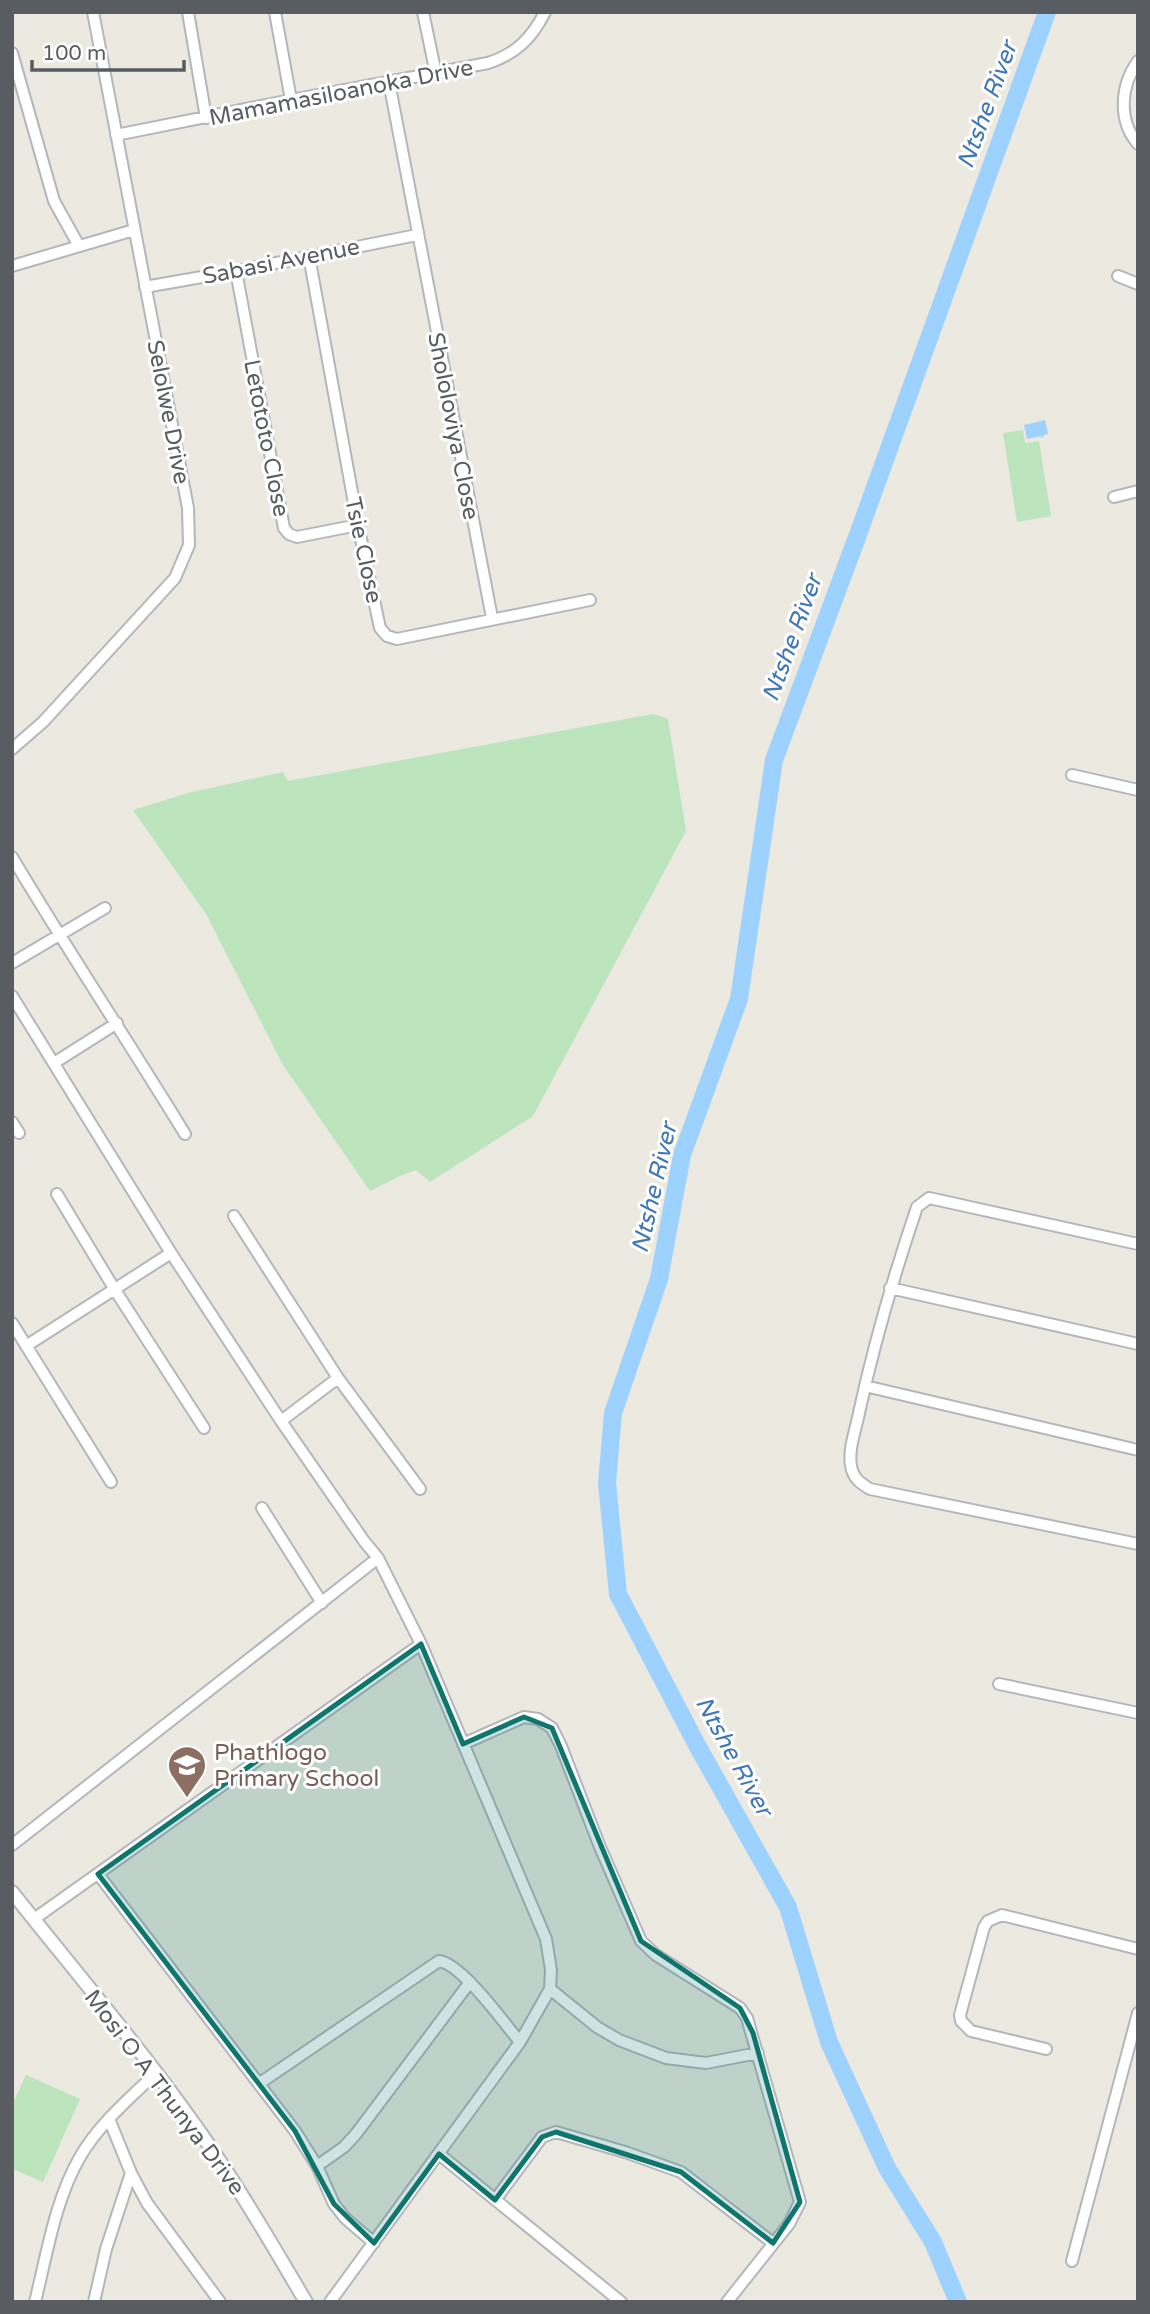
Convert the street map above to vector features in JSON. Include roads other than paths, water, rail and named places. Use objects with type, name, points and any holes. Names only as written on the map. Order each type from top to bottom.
[{"type":"street","name":"Selolwe Drive","points":[[12,749],[43,723],[175,578],[189,545],[188,508],[93,12]]},
{"type":"street","points":[[188,12],[205,118]]},
{"type":"street","points":[[275,12],[292,100]]},
{"type":"street","points":[[424,12],[436,74]]},
{"type":"street","name":"Mamamasiloanoka Drive","points":[[116,135],[436,74],[502,58],[517,50],[530,38],[545,12]]},
{"type":"street","points":[[12,53],[16,82],[54,201],[79,246]]},
{"type":"street","points":[[1138,61],[1126,92],[1123,112],[1126,125],[1138,144]]},
{"type":"street","name":"Shololoviya Close","points":[[389,82],[492,618]]},
{"type":"street","points":[[12,266],[134,230]]},
{"type":"street","name":"Sabasi Avenue","points":[[145,286],[417,235]]},
{"type":"street","name":"Tsie Close","points":[[309,256],[358,525],[380,628],[387,636],[397,639],[590,600]]},
{"type":"street","name":"Letototo Close","points":[[236,271],[284,528],[297,537],[358,525]]},
{"type":"street","points":[[1118,276],[1138,284]]},
{"type":"street","points":[[1114,497],[1138,491]]},
{"type":"street","points":[[1072,775],[1138,790]]},
{"type":"street","points":[[12,857],[185,1134]]},
{"type":"street","points":[[12,962],[105,908]]},
{"type":"street","points":[[12,996],[171,1253],[281,1421],[363,1541],[378,1558],[421,1644],[542,1926],[550,1962],[550,1989],[520,2042],[330,2302]]},
{"type":"street","points":[[54,1063],[117,1023]]},
{"type":"street","points":[[12,1122],[19,1133]]},
{"type":"street","points":[[57,1194],[114,1290],[204,1427]]},
{"type":"street","points":[[1138,1244],[929,1199],[917,1207],[890,1288],[865,1386],[850,1465],[854,1477],[870,1489],[1138,1544]]},
{"type":"street","points":[[234,1216],[338,1378],[420,1489]]},
{"type":"street","points":[[26,1346],[171,1253]]},
{"type":"street","points":[[890,1288],[1138,1344]]},
{"type":"street","points":[[12,1323],[111,1482]]},
{"type":"street","points":[[281,1421],[338,1378]]},
{"type":"street","points":[[865,1386],[1138,1450]]},
{"type":"street","points":[[262,1508],[322,1603]]},
{"type":"street","points":[[12,1845],[378,1558]]},
{"type":"street","points":[[34,1919],[421,1644]]},
{"type":"street","points":[[999,1684],[1138,1713]]},
{"type":"street","points":[[463,1744],[524,1717],[538,1720],[552,1728],[641,1941],[656,1955],[740,2008],[747,2018],[800,2202],[794,2217],[727,2302]]},
{"type":"street","points":[[98,1874],[295,2131],[317,2166],[334,2204],[374,2243]]},
{"type":"street","name":"Mosi O A Thunya Drive","points":[[12,1892],[156,2073],[237,2188],[306,2302]]},
{"type":"street","points":[[1046,2049],[971,2031],[961,2021],[963,2003],[988,1921],[1002,1916],[1138,1949]]},
{"type":"street","points":[[260,2084],[435,1962],[447,1962],[470,1982],[520,2042]]},
{"type":"street","points":[[317,2166],[344,2147],[356,2134],[470,1982]]},
{"type":"street","points":[[550,1989],[597,2027],[620,2040],[666,2058],[706,2063],[758,2053]]},
{"type":"street","points":[[1072,2261],[1138,2013]]},
{"type":"street","points":[[35,2302],[58,2213],[71,2175],[87,2146],[109,2119],[156,2073]]},
{"type":"street","points":[[109,2119],[131,2173],[147,2203],[220,2302]]},
{"type":"street","points":[[495,2200],[542,2137],[556,2132],[681,2172],[773,2243]]},
{"type":"street","points":[[439,2154],[621,2302]]},
{"type":"street","points":[[95,2300],[106,2249],[131,2173]]},
{"type":"water","points":[[1045,420],[1048,434],[1042,439],[1041,436],[1027,439],[1024,425]]},
{"type":"waterway","name":"Ntshe River","points":[[958,2302],[933,2242],[887,2168],[829,2042],[788,1907],[698,1747],[618,1594],[607,1483],[613,1413],[659,1279],[682,1155],[739,999],[774,760],[1047,12]]},
{"type":"place","name":"Phathlogo Primary School","points":[[187,1799]]}]
